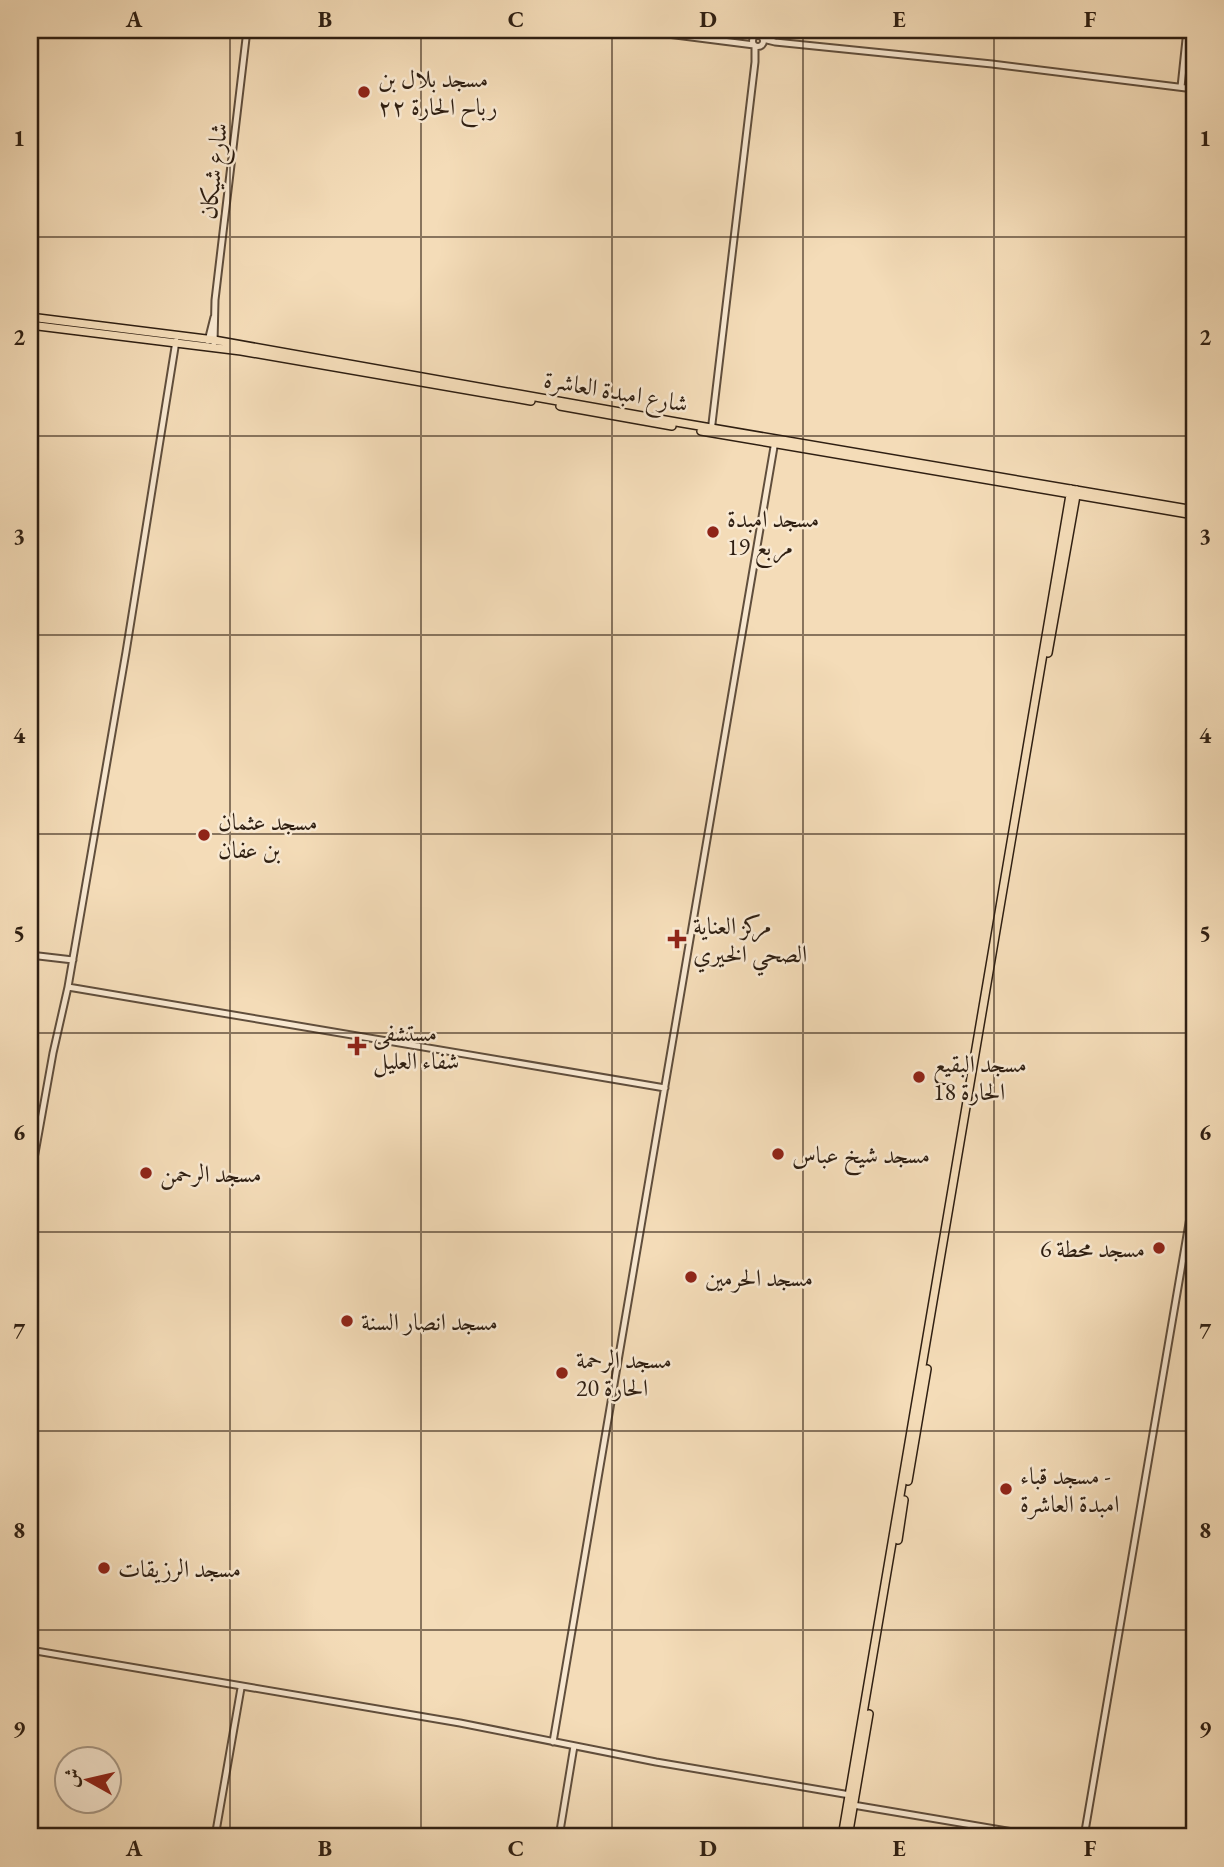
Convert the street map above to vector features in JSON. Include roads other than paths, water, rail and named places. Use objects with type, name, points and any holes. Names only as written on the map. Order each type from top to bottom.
[{"type":"main road","name":"شارع امبدة العاشرة","points":[[30,317],[62,325],[211,343],[1074,492],[1194,510]]},
{"type":"main road","name":"شارع امبدة العاشرة","points":[[30,326],[62,325]]},
{"type":"main road","name":"شارع امبدة العاشرة","points":[[1074,492],[1194,516]]},
{"type":"main road","points":[[842,1837],[852,1795],[1074,492]]},
{"type":"main road","points":[[848,1837],[850,1805]]},
{"type":"street","name":"شارع شيكان","points":[[211,343],[247,30]]},
{"type":"street","points":[[636,30],[741,42],[759,39],[1194,89]]},
{"type":"street","points":[[1181,88],[1186,30]]},
{"type":"street","points":[[711,430],[759,39]]},
{"type":"street","points":[[741,42],[755,59]]},
{"type":"street","points":[[30,1181],[73,960],[176,338]]},
{"type":"street","points":[[553,1742],[775,440]]},
{"type":"street","points":[[30,955],[73,960]]},
{"type":"street","points":[[68,986],[664,1088]]},
{"type":"street","points":[[1084,1837],[1194,1194]]},
{"type":"street","points":[[30,1650],[241,1688],[460,1723],[852,1795]]},
{"type":"street","points":[[215,1837],[241,1688]]},
{"type":"street","points":[[559,1837],[574,1746]]},
{"type":"street","points":[[850,1805],[1043,1837]]},
{"type":"place","name":"مسجد بلال بن رباح الحارة ٢٢","points":[[364,92]]},
{"type":"place","name":"مسجد امبدة مربع 19","points":[[713,532]]},
{"type":"place","name":"مسجد عثمان بن عفان","points":[[204,835]]},
{"type":"place","name":"مركز العناية الصحي الخيري","points":[[677,939]]},
{"type":"place","name":"مستشفى شفاء العليل","points":[[357,1046]]},
{"type":"place","name":"مسجد البقيع الحارة 18","points":[[919,1077]]},
{"type":"place","name":"مسجد شيخ عباس","points":[[778,1154]]},
{"type":"place","name":"مسجد الرحمن","points":[[146,1173]]},
{"type":"place","name":"مسجد محطة 6","points":[[1159,1248]]},
{"type":"place","name":"مسجد الحرمين","points":[[691,1277]]},
{"type":"place","name":"مسجد انصار السنة","points":[[347,1321]]},
{"type":"place","name":"مسجد الرحمة الحارة 20","points":[[562,1373]]},
{"type":"place","name":"مسجد قباء - امبدة العاشرة","points":[[1006,1489]]},
{"type":"place","name":"مسجد الرزيقات","points":[[104,1568]]}]
